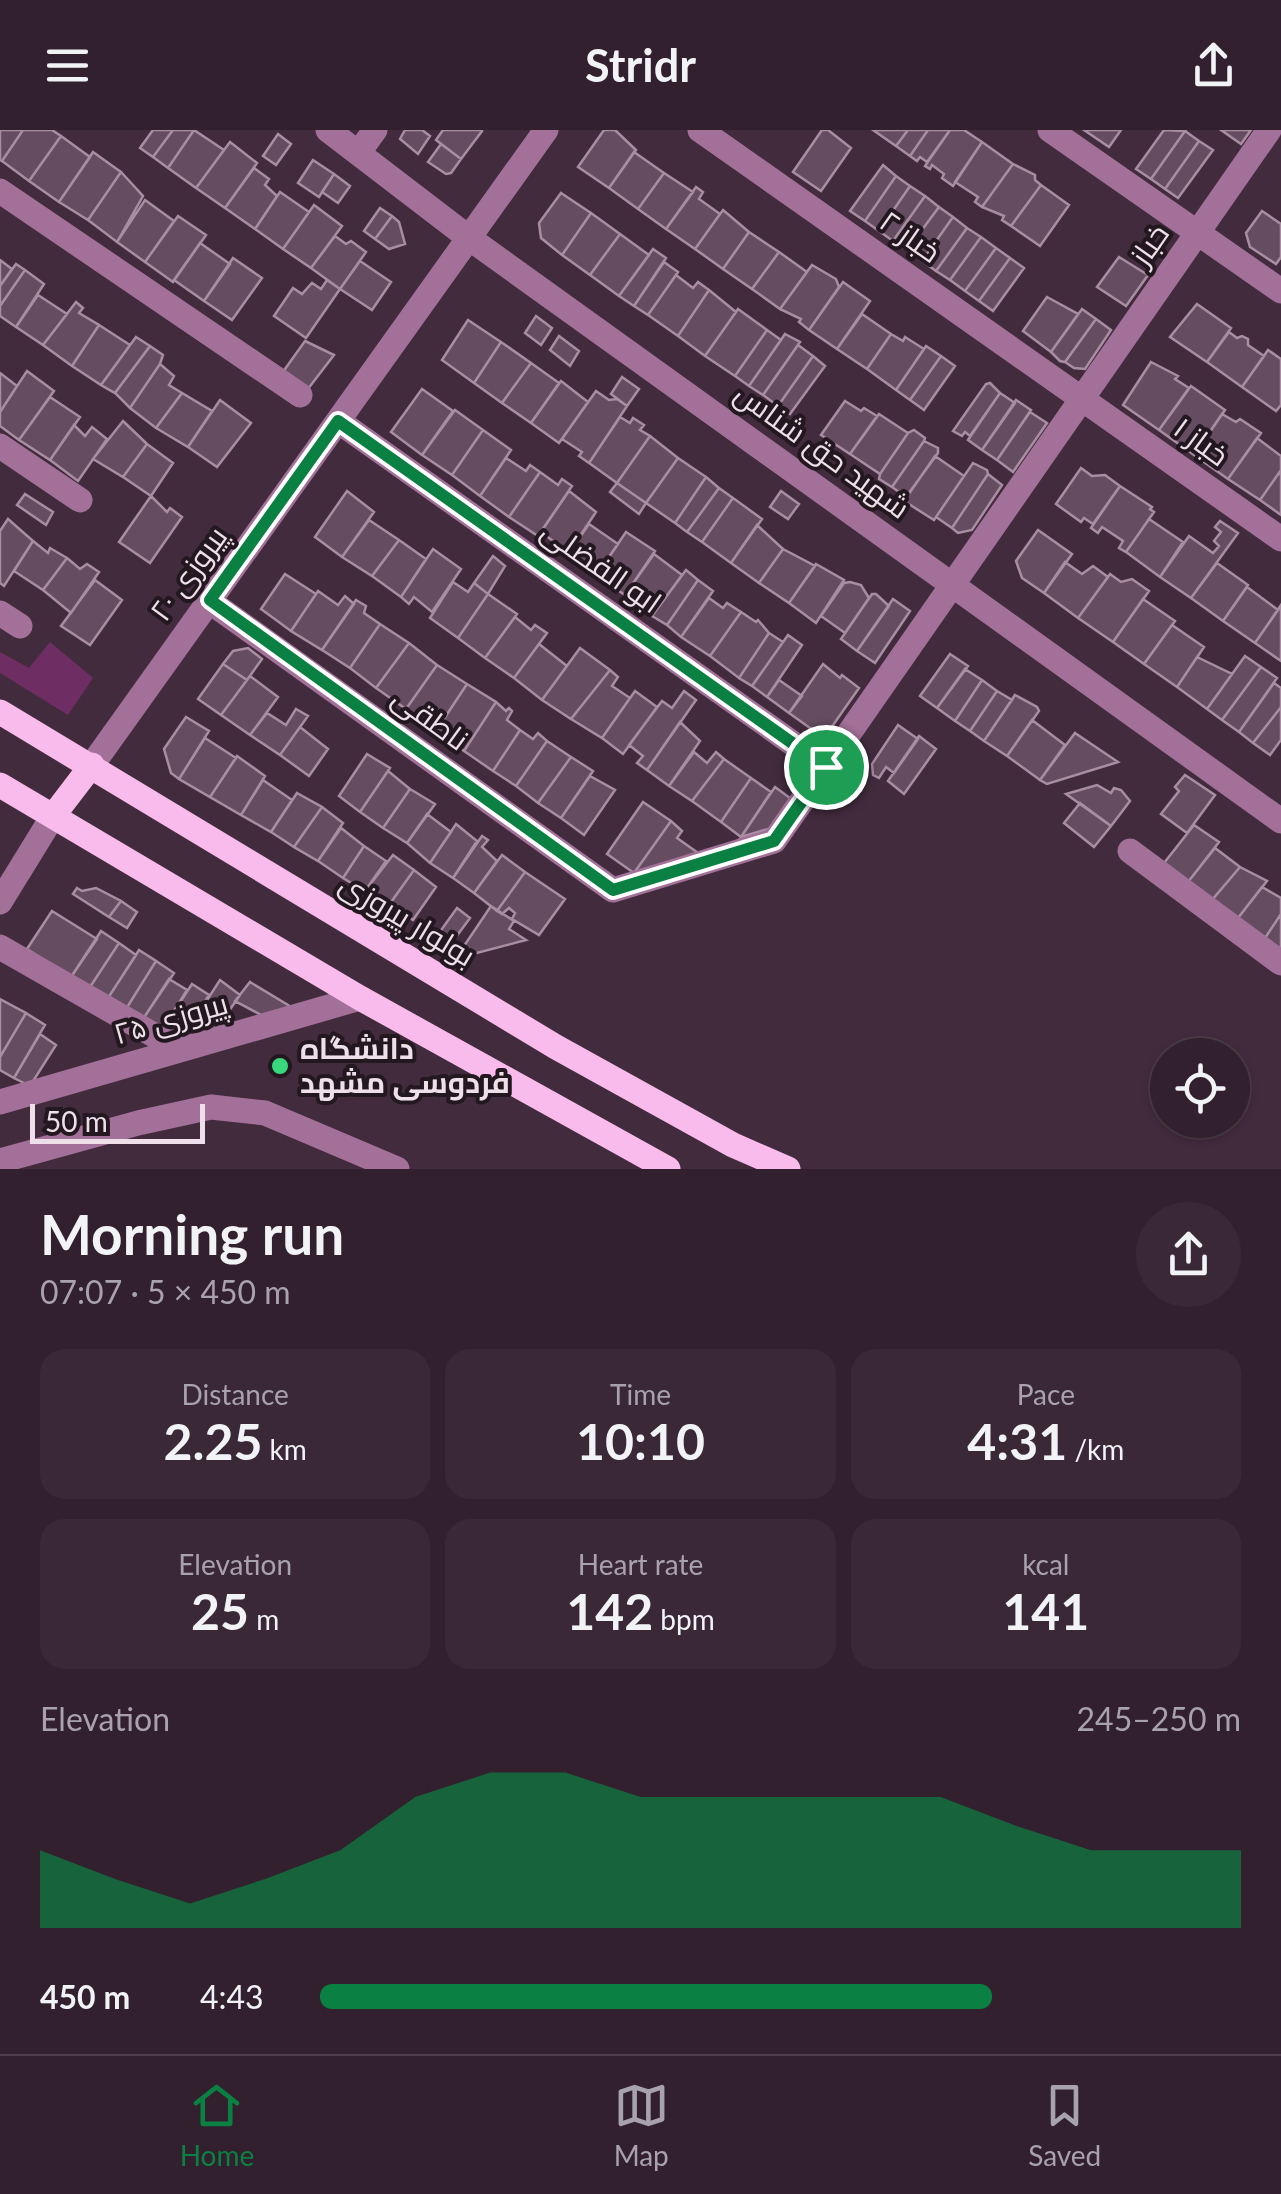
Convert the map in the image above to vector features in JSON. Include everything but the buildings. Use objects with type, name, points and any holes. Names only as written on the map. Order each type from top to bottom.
[{"type":"main road","name":"بولوار پیروزی","points":[[0,712],[540,1038],[733,1145],[788,1169]]},
{"type":"main road","points":[[53,816],[92,765]]},
{"type":"main road","points":[[0,784],[360,998],[668,1169]]},
{"type":"street","name":"شهید حق شناس","points":[[328,130],[469,238],[1281,821]]},
{"type":"street","points":[[359,152],[375,130]]},
{"type":"street","name":"پیروزی ۲۰","points":[[92,765],[546,130]]},
{"type":"street","name":"خباز ۲","points":[[700,130],[1083,397]]},
{"type":"street","points":[[1050,130],[1281,291]]},
{"type":"street","name":"خباز","points":[[774,841],[1269,130]]},
{"type":"street","points":[[0,190],[300,396]]},
{"type":"street","name":"خباز ۱","points":[[1083,397],[1281,539]]},
{"type":"street","name":"ابو الفضلی","points":[[338,421],[826,767]]},
{"type":"street","points":[[0,446],[80,500]]},
{"type":"street","name":"ناطقی","points":[[210,600],[613,890],[774,841]]},
{"type":"street","points":[[0,902],[53,816]]},
{"type":"street","points":[[1130,852],[1281,962]]},
{"type":"street","points":[[0,947],[180,1050]]},
{"type":"street","name":"پیروزی ۲۵","points":[[0,1102],[360,998]]},
{"type":"street","points":[[0,1162],[211,1107],[265,1113],[397,1169]]},
{"type":"shaded area","points":[[50,642],[93,678],[68,715],[0,673],[0,652],[29,668]]},
{"type":"place","name":"دانشگاه فردوسی مشهد","points":[[280,1066]]},
{"type":"route","points":[[338,421],[826,767],[774,841],[613,890],[210,600],[338,421]]}]
